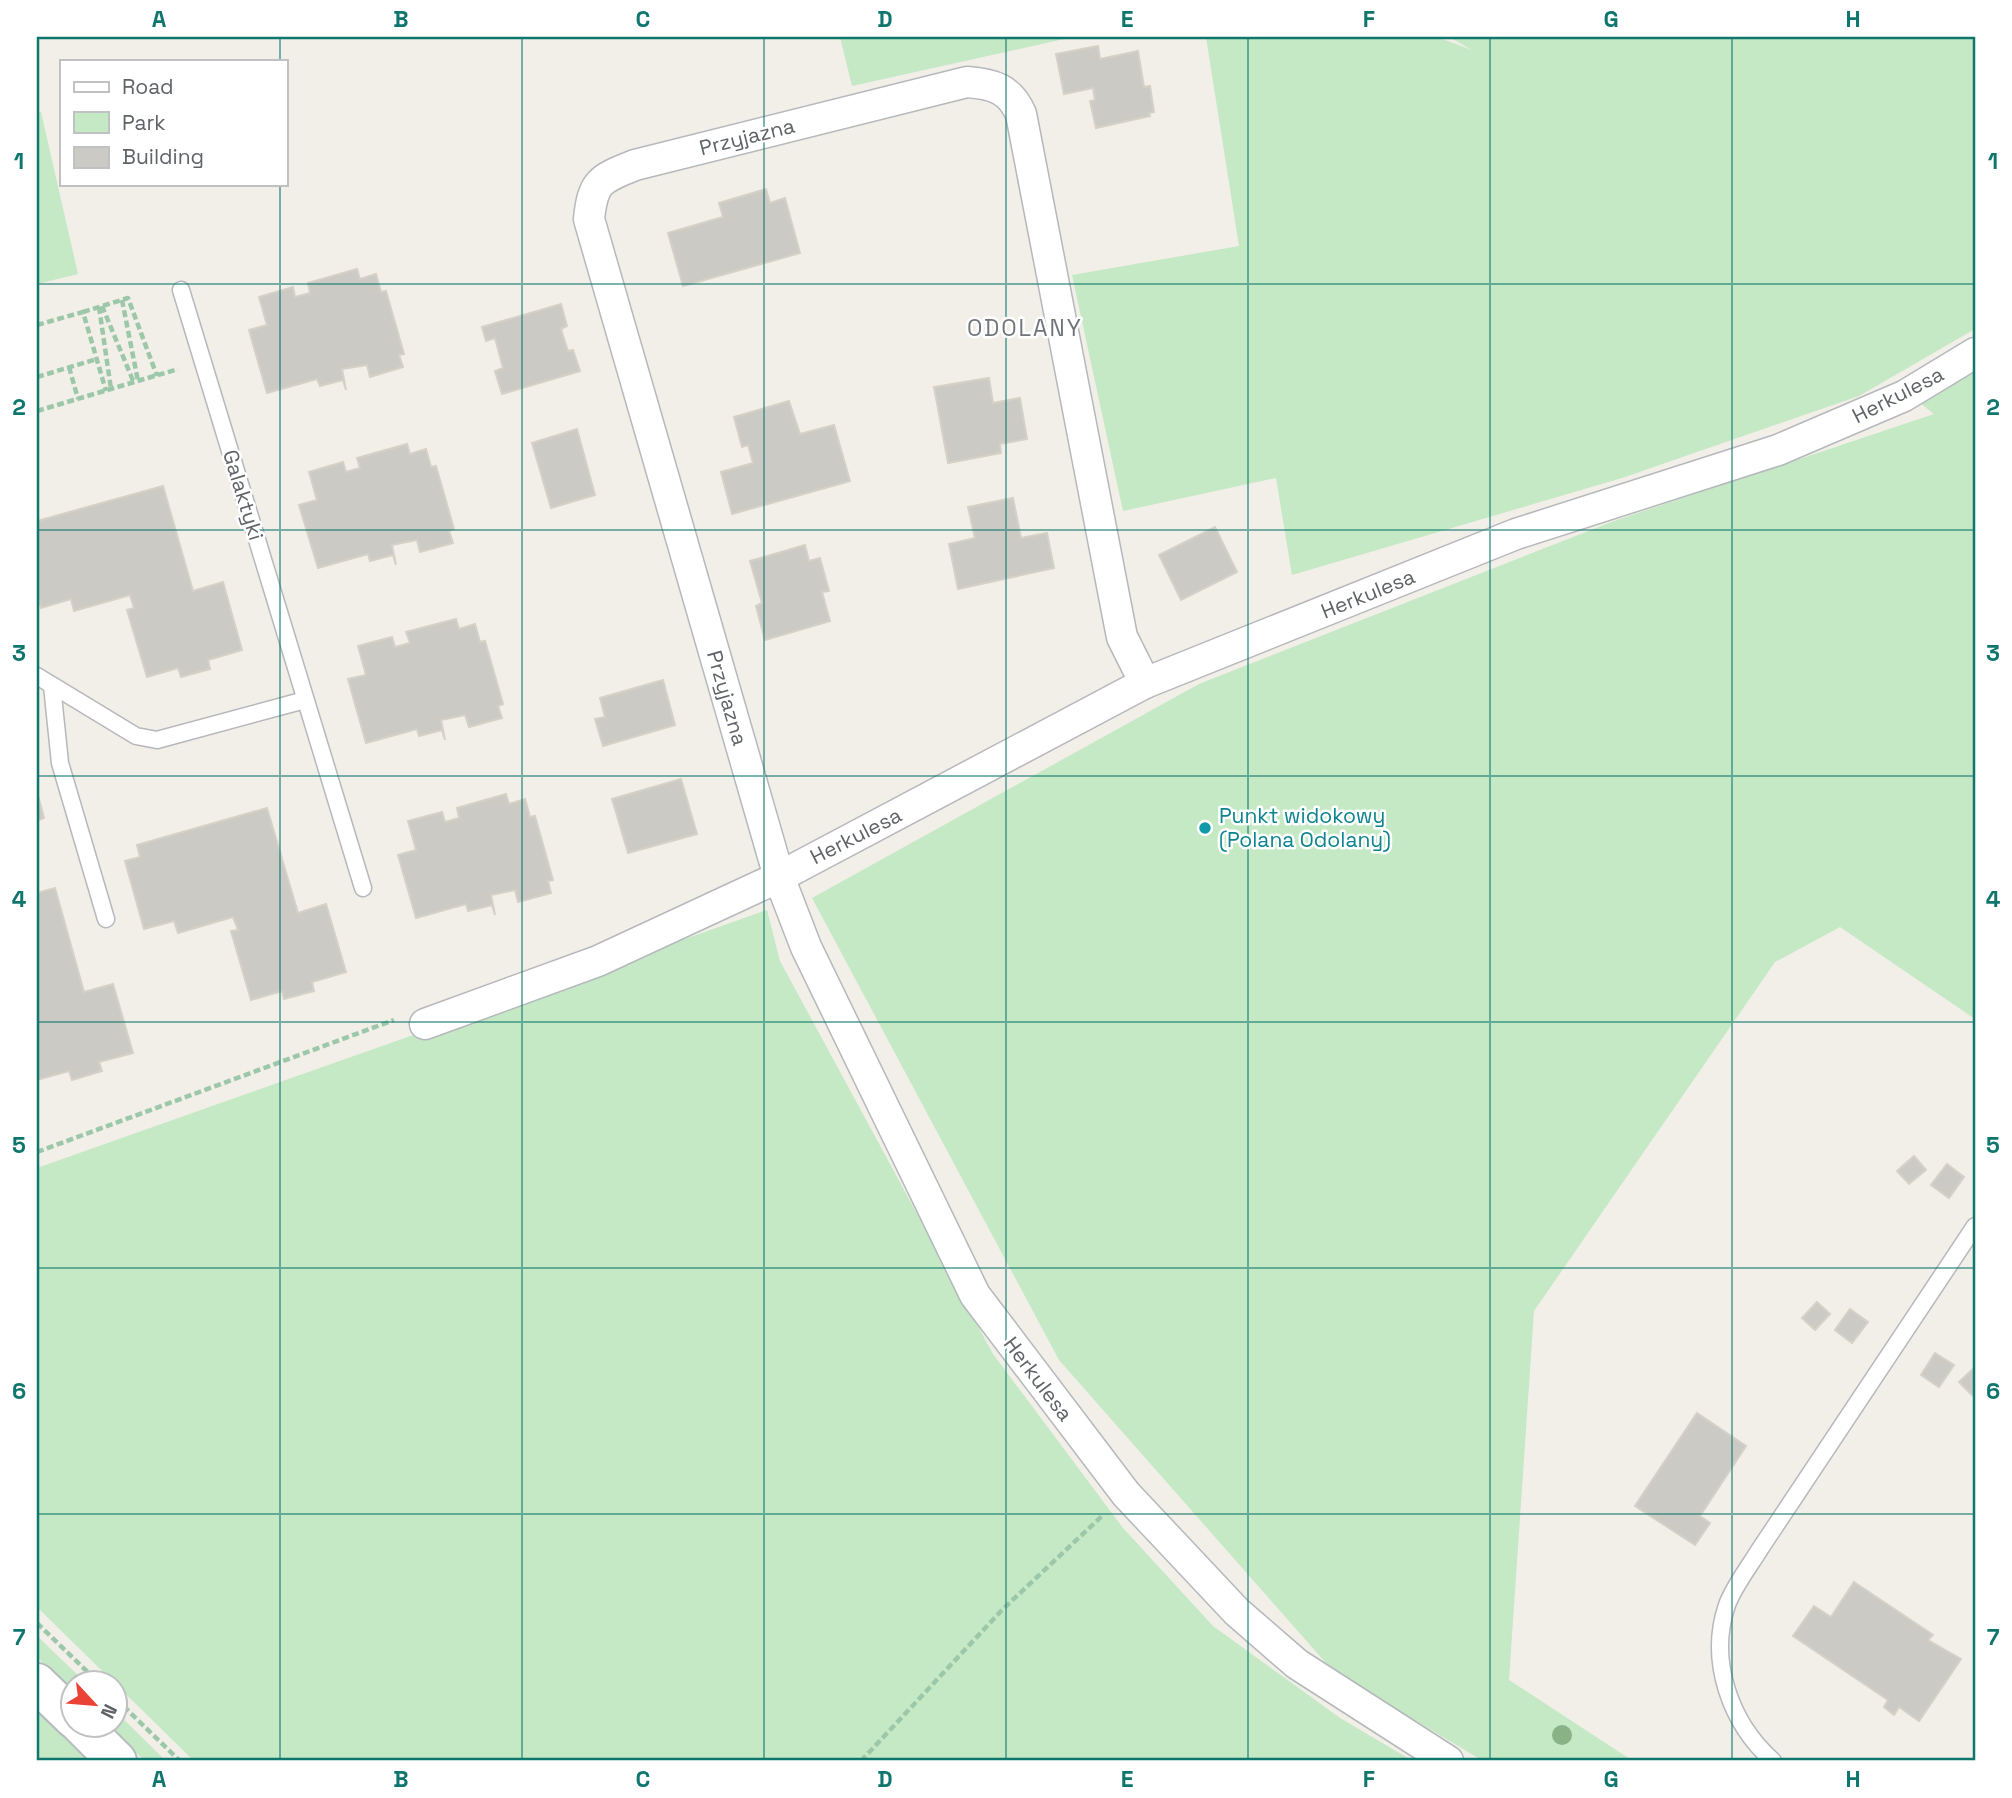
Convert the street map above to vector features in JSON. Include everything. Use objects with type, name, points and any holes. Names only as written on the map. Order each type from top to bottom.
[{"type":"street","name":"Przyjazna","points":[[779,877],[589,219],[592,193],[607,177],[635,165],[967,82],[989,83],[1014,97],[1021,114],[1122,637],[1145,683]]},
{"type":"street","name":"Herkulesa","points":[[425,1024],[598,961],[779,877],[1145,683],[1516,534],[1778,450],[1904,397],[1975,353]]},
{"type":"street","name":"Herkulesa","points":[[779,877],[806,947],[975,1295],[1126,1494],[1237,1612],[1297,1664],[1448,1761]]},
{"type":"street","points":[[37,1683],[60,1705]]},
{"type":"street","points":[[94,1738],[117,1761]]},
{"type":"lane","name":"Galaktyki","points":[[181,290],[363,888]]},
{"type":"lane","points":[[37,676],[135,736],[157,740],[306,700]]},
{"type":"lane","points":[[52,686],[60,762],[106,919]]},
{"type":"lane","points":[[1773,1761],[1750,1737],[1731,1701],[1721,1670],[1719,1636],[1728,1602],[1760,1549],[1975,1226]]},
{"type":"path","points":[[37,326],[128,298],[154,376],[37,411]]},
{"type":"path","points":[[122,300],[136,382]]},
{"type":"path","points":[[100,307],[136,382]]},
{"type":"path","points":[[100,307],[109,390]]},
{"type":"path","points":[[83,312],[109,390]]},
{"type":"path","points":[[37,377],[97,359]]},
{"type":"path","points":[[69,367],[78,399]]},
{"type":"path","points":[[37,1152],[402,1017],[425,1024]]},
{"type":"path","points":[[861,1761],[1002,1610],[1126,1494]]},
{"type":"path","points":[[37,1623],[84,1668]]},
{"type":"path","points":[[130,1713],[180,1761]]},
{"type":"green space","points":[[840,37],[1073,37],[852,86]]},
{"type":"green space","points":[[1206,37],[1437,37],[1472,50],[1449,37],[1975,37],[1975,329],[1859,396],[1622,478],[1292,575],[1276,478],[1123,511],[1072,275],[1239,246]]},
{"type":"green space","points":[[41,112],[78,274],[37,284],[37,113]]},
{"type":"green space","points":[[1975,371],[1975,1019],[1840,927],[1775,962],[1534,1311],[1509,1680],[1633,1761],[1483,1761],[1333,1671],[1059,1360],[812,898],[1199,684],[1614,521],[1934,414],[1920,403]]},
{"type":"green space","points":[[767,910],[780,961],[993,1354],[1123,1528],[1213,1626],[1340,1718],[1413,1761],[194,1761],[130,1698],[130,1668],[99,1668],[37,1607],[37,1168]]},
{"type":"green space","points":[[37,1636],[70,1668],[60,1668],[60,1679],[37,1657]]},
{"type":"green space","points":[[37,1707],[60,1730],[60,1738],[69,1738],[92,1761],[37,1761]]},
{"type":"green space","points":[[130,1726],[166,1761],[145,1761],[121,1738],[130,1738]]},
{"type":"building","points":[[1098,46],[1100,59],[1138,51],[1144,87],[1150,86],[1154,112],[1149,113],[1150,116],[1096,128],[1090,101],[1095,100],[1093,88],[1064,94],[1056,54]]},
{"type":"building","points":[[766,189],[770,203],[785,198],[800,253],[683,286],[668,233],[723,217],[719,203]]},
{"type":"building","points":[[357,269],[360,279],[376,274],[381,292],[386,291],[404,354],[399,355],[403,367],[370,377],[367,365],[342,369],[346,390],[343,380],[320,386],[317,379],[267,393],[249,330],[267,325],[259,297],[293,287],[295,297],[310,293],[308,283]]},
{"type":"building","points":[[561,304],[567,326],[561,329],[568,351],[573,350],[580,371],[502,394],[495,371],[503,368],[495,338],[486,341],[482,327]]},
{"type":"building","points":[[989,378],[993,403],[1020,398],[1027,439],[1000,444],[1001,453],[948,463],[934,387]]},
{"type":"building","points":[[789,401],[800,434],[834,425],[850,481],[732,514],[721,472],[753,463],[748,445],[742,447],[734,417]]},
{"type":"building","points":[[577,429],[595,495],[551,508],[532,443]]},
{"type":"building","points":[[407,444],[410,454],[426,449],[431,467],[436,466],[454,529],[449,531],[453,543],[420,552],[417,540],[392,545],[396,565],[393,555],[370,561],[368,554],[318,568],[299,505],[317,500],[309,472],[343,462],[346,472],[360,468],[357,458]]},
{"type":"building","points":[[163,486],[193,591],[223,582],[242,650],[208,660],[210,669],[181,677],[178,668],[147,677],[127,610],[134,608],[130,595],[74,611],[71,599],[41,608],[37,593],[37,521]]},
{"type":"building","points":[[1013,498],[1021,538],[1047,533],[1054,568],[958,589],[949,544],[975,538],[968,507]]},
{"type":"building","points":[[1215,527],[1237,572],[1181,600],[1159,555]]},
{"type":"building","points":[[805,545],[809,561],[820,558],[829,591],[822,592],[830,621],[765,640],[756,606],[762,603],[750,561]]},
{"type":"building","points":[[456,619],[459,629],[475,624],[480,642],[485,641],[503,704],[498,706],[502,718],[469,727],[465,715],[441,720],[445,740],[442,730],[419,736],[417,729],[366,743],[348,679],[366,675],[358,646],[392,637],[395,647],[410,643],[406,632]]},
{"type":"building","points":[[663,680],[675,725],[603,746],[595,719],[605,717],[600,698]]},
{"type":"building","points":[[681,779],[697,834],[628,853],[612,799]]},
{"type":"building","points":[[37,792],[44,818],[37,821]]},
{"type":"building","points":[[506,794],[509,804],[525,799],[530,817],[535,816],[553,880],[548,881],[551,893],[518,902],[515,890],[491,895],[495,915],[492,905],[468,911],[466,904],[416,918],[398,855],[416,850],[408,821],[442,812],[445,822],[459,818],[457,808]]},
{"type":"building","points":[[267,808],[298,913],[326,904],[346,972],[312,982],[314,991],[284,999],[282,991],[251,1000],[231,931],[238,930],[233,917],[178,933],[174,921],[144,929],[125,861],[140,857],[137,845]]},
{"type":"building","points":[[55,888],[84,992],[113,984],[133,1053],[99,1062],[102,1071],[72,1080],[69,1071],[37,1080],[37,893]]},
{"type":"building","points":[[1914,1156],[1926,1170],[1909,1184],[1897,1171]]},
{"type":"building","points":[[1947,1164],[1964,1177],[1949,1198],[1931,1185]]},
{"type":"building","points":[[1817,1302],[1830,1314],[1815,1330],[1802,1318]]},
{"type":"building","points":[[1850,1309],[1868,1322],[1852,1343],[1835,1330]]},
{"type":"building","points":[[1935,1353],[1954,1365],[1939,1387],[1921,1375]]},
{"type":"building","points":[[1975,1367],[1975,1392],[1972,1395],[1959,1382]]},
{"type":"building","points":[[1697,1413],[1746,1446],[1700,1516],[1710,1523],[1695,1545],[1635,1506]]},
{"type":"building","points":[[1854,1582],[1933,1635],[1928,1640],[1961,1659],[1919,1721],[1899,1707],[1894,1715],[1884,1707],[1888,1700],[1793,1636],[1814,1606],[1831,1617]]},
{"type":"place","name":"Punkt widokowy (Polana Odolany)","points":[[1205,828]]},
{"type":"district","name":"ODOLANY","points":[[1025,328]]}]
